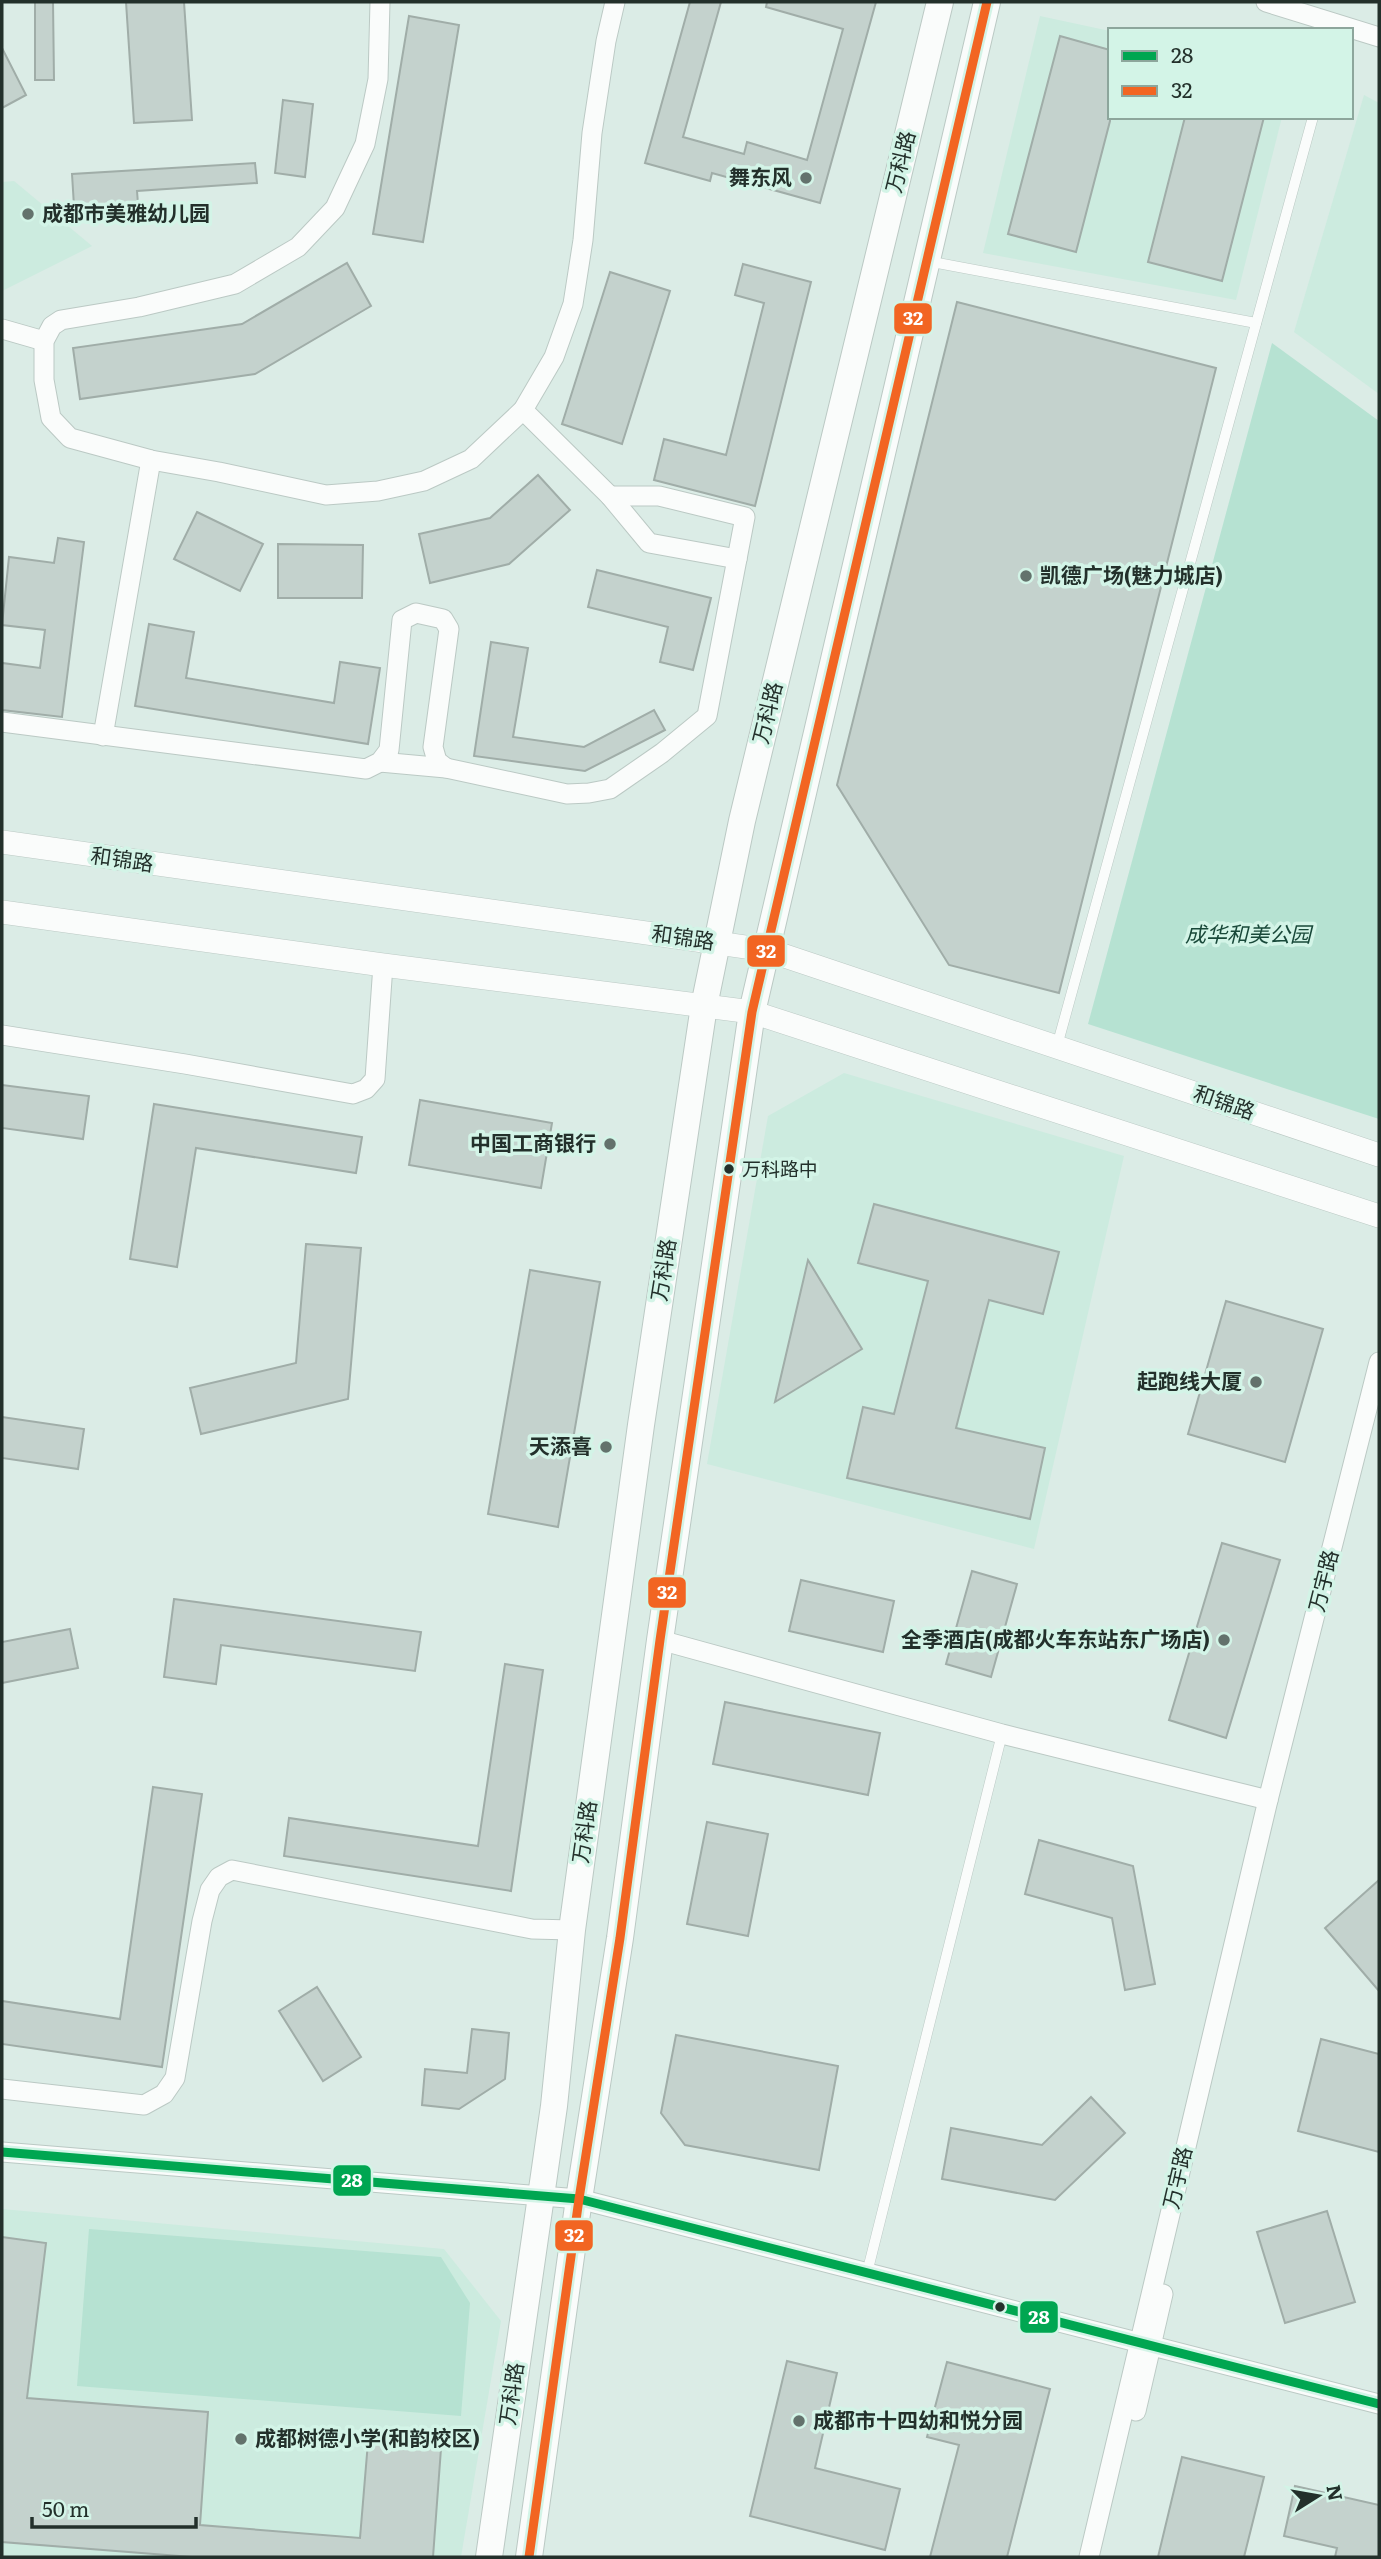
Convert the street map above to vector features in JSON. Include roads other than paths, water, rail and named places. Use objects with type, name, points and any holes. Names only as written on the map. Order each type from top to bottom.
[{"type":"main road","name":"万科路","points":[[489,2557],[554,2106],[572,1930],[643,1412],[704,1006],[745,807],[940,2]]},
{"type":"main road","name":"万科路","points":[[529,2557],[752,1012],[987,2]]},
{"type":"street","points":[[380,2],[378,79],[365,144],[335,208],[298,247],[235,284],[139,307],[61,320],[52,326],[44,341],[44,380],[51,418],[70,438],[151,460],[326,495],[379,491],[424,481],[471,459],[523,410],[554,357],[573,304],[583,240],[592,133],[606,41],[615,2]]},
{"type":"street","points":[[1266,2],[1338,27]]},
{"type":"street","points":[[1353,31],[1379,37]]},
{"type":"street","points":[[2,329],[44,341]]},
{"type":"street","points":[[523,410],[610,496],[649,543],[737,559]]},
{"type":"street","points":[[103,736],[151,460]]},
{"type":"street","points":[[380,762],[446,768],[568,794],[589,793],[610,789],[707,716],[745,517],[659,496],[610,496]]},
{"type":"street","points":[[2,722],[366,769],[380,762],[389,750],[402,620],[416,614],[443,620],[449,629],[433,747],[437,761],[446,768]]},
{"type":"street","name":"和锦路","points":[[2,842],[767,950],[1379,1155]]},
{"type":"street","points":[[2,912],[383,965],[752,1012],[1379,1216]]},
{"type":"street","points":[[2,1035],[353,1094],[366,1089],[375,1079],[383,965]]},
{"type":"street","name":"万宇路","points":[[1100,2557],[1145,2344],[1268,1800],[1379,1362]]},
{"type":"street","points":[[660,1640],[1002,1734],[1268,1800]]},
{"type":"street","points":[[2,2089],[144,2105],[164,2094],[175,2078],[202,1921],[210,1890],[219,1877],[233,1870],[532,1929],[572,1930]]},
{"type":"street","points":[[2,2152],[579,2199],[1379,2404]]},
{"type":"street","name":"万宇路","points":[[1089,2557],[1145,2344]]},
{"type":"lane","points":[[1057,1047],[1312,119]]},
{"type":"lane","points":[[927,261],[1256,323]]},
{"type":"lane","points":[[867,2273],[1002,1734]]},
{"type":"place","name":"舞东风","points":[[806,178]]},
{"type":"place","name":"成都市美雅幼儿园","points":[[28,214]]},
{"type":"place","name":"凯德广场(魅力城店)","points":[[1026,576]]},
{"type":"place","name":"中国工商银行","points":[[610,1144]]},
{"type":"place","name":"万科路中","points":[[729,1169]]},
{"type":"place","name":"起跑线大厦","points":[[1256,1382]]},
{"type":"place","name":"天添喜","points":[[606,1447]]},
{"type":"place","name":"全季酒店(成都火车东站东广场店)","points":[[1224,1640]]},
{"type":"place","name":"成都市十四幼和悦分园","points":[[799,2421]]},
{"type":"place","name":"成都树德小学(和韵校区)","points":[[241,2439]]},
{"type":"park label","name":"成华和美公园","points":[[1248,935]]}]
